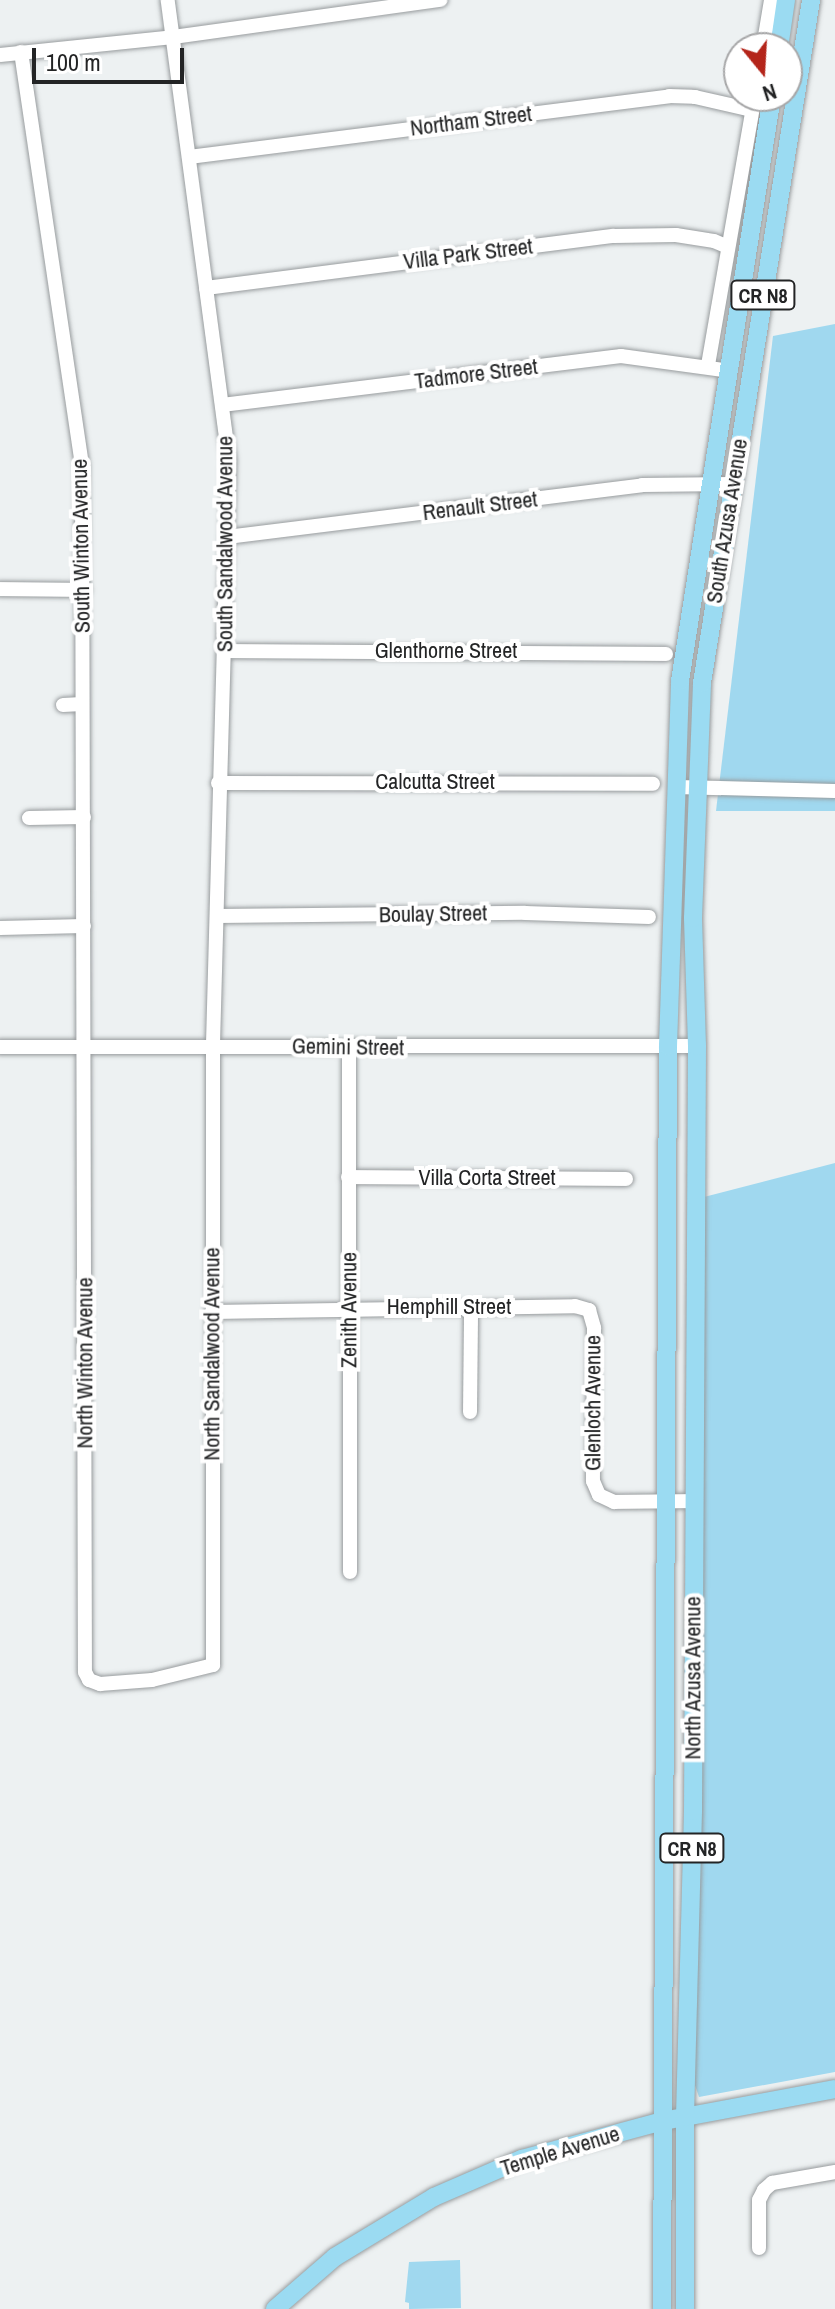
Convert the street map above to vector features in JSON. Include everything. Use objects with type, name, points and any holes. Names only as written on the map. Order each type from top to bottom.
[{"type":"main road","points":[[781,32],[786,0]]},
{"type":"main road","name":"South Azusa Avenue","points":[[697,1046],[693,918],[702,683],[811,0]]},
{"type":"main road","name":"South Azusa Avenue","points":[[668,1046],[680,681],[769,112]]},
{"type":"main road","points":[[756,196],[778,200]]},
{"type":"main road","name":"North Azusa Avenue","points":[[662,2309],[668,1046]]},
{"type":"main road","name":"North Azusa Avenue","points":[[685,2309],[685,2117],[693,1811],[697,1046]]},
{"type":"main road","points":[[668,1136],[681,1171],[696,1184]]},
{"type":"main road","name":"Temple Avenue","points":[[275,2309],[335,2257],[434,2197],[548,2150],[663,2121],[835,2089]]},
{"type":"street","name":"South Sandalwood Avenue","points":[[168,0],[229,460],[227,651],[218,783],[213,1044]]},
{"type":"street","points":[[0,55],[173,37],[440,0]]},
{"type":"street","points":[[766,32],[771,0]]},
{"type":"street","name":"South Winton Avenue","points":[[21,52],[82,465],[85,1045]]},
{"type":"street","name":"Northam Street","points":[[189,157],[669,96],[723,100]]},
{"type":"street","points":[[708,365],[752,112]]},
{"type":"street","name":"Villa Park Street","points":[[206,288],[614,236],[666,234],[714,241],[728,247]]},
{"type":"street","name":"Tadmore Street","points":[[222,405],[621,356],[708,365],[730,371]]},
{"type":"street","name":"Renault Street","points":[[227,537],[642,485],[733,484]]},
{"type":"street","points":[[0,589],[84,590]]},
{"type":"street","name":"Glenthorne Street","points":[[227,651],[666,654]]},
{"type":"street","points":[[63,705],[82,704]]},
{"type":"street","name":"Calcutta Street","points":[[218,783],[653,784]]},
{"type":"street","points":[[676,787],[835,791]]},
{"type":"street","points":[[29,818],[84,817]]},
{"type":"street","name":"Boulay Street","points":[[217,916],[539,913],[649,917]]},
{"type":"street","points":[[0,928],[84,926]]},
{"type":"street","name":"Gemini Street","points":[[0,1047],[213,1044],[349,1047],[697,1046]]},
{"type":"street","name":"North Sandalwood Avenue","points":[[213,1044],[213,1665]]},
{"type":"street","name":"North Winton Avenue","points":[[85,1045],[85,1672],[89,1680],[100,1684],[152,1680],[213,1665]]},
{"type":"street","name":"Zenith Avenue","points":[[349,1047],[350,1572]]},
{"type":"street","name":"Villa Corta Street","points":[[348,1177],[626,1179]]},
{"type":"street","name":"Hemphill Street","points":[[212,1312],[575,1306],[589,1310]]},
{"type":"street","points":[[470,1412],[471,1308]]},
{"type":"street","name":"Glenloch Avenue","points":[[589,1310],[594,1328],[593,1481],[599,1495],[614,1502],[693,1501]]},
{"type":"street","points":[[759,2248],[759,2200],[764,2190],[772,2183],[835,2172]]},
{"type":"shaded area","points":[[835,324],[835,811],[716,811],[773,336]]},
{"type":"shaded area","points":[[835,1163],[835,2072],[699,2097],[695,2085],[704,1197]]},
{"type":"shaded area","points":[[460,2260],[461,2308],[409,2309],[409,2303],[405,2302],[409,2262]]}]
